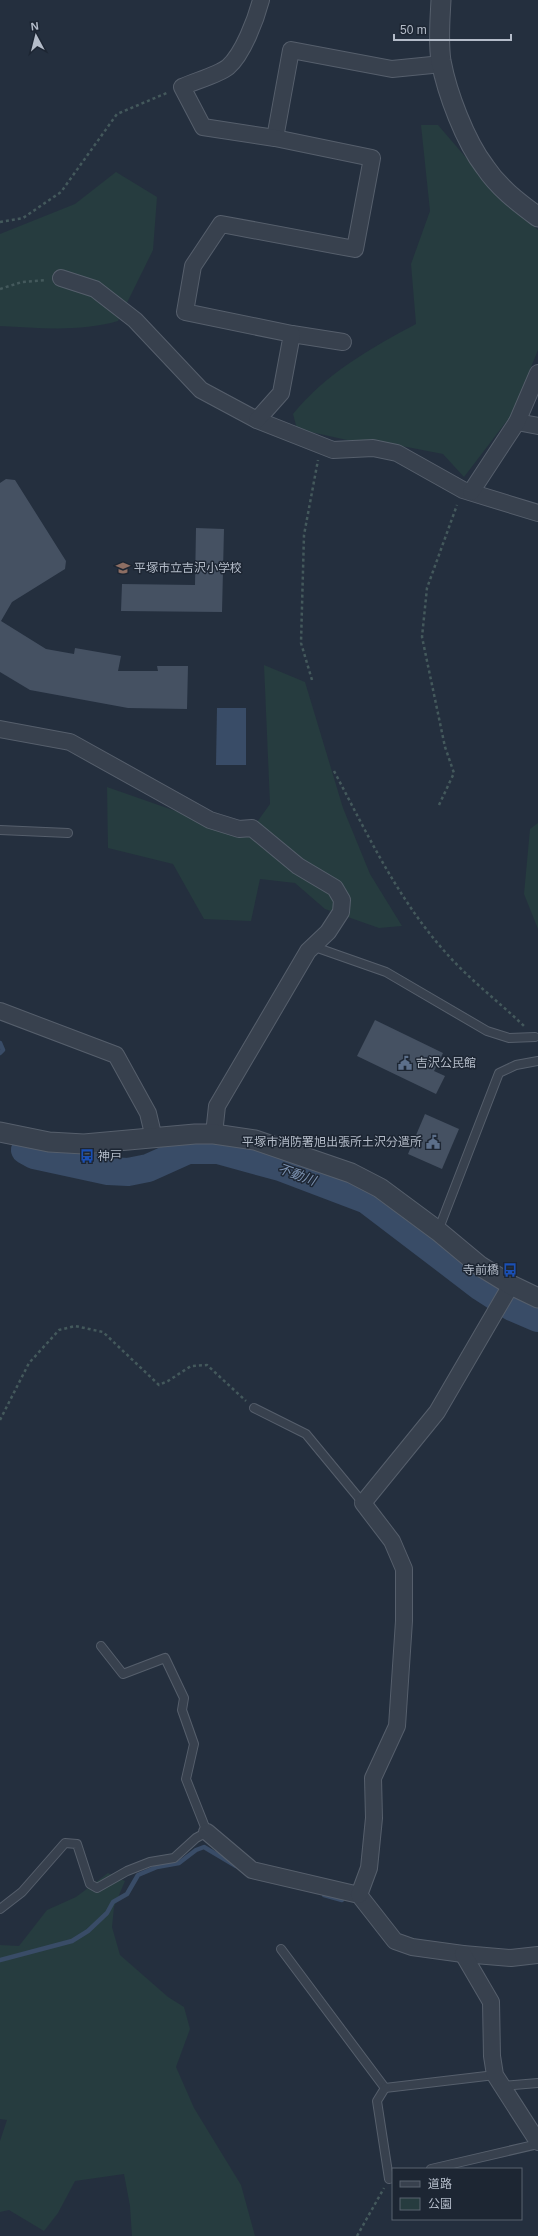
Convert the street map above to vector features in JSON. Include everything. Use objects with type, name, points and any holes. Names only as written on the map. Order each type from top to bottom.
[{"type":"street","points":[[261,0],[239,53],[228,67],[182,87],[203,127],[275,138],[372,158],[355,249],[221,224],[193,266],[185,312],[292,334],[343,342]]},
{"type":"street","points":[[441,0],[439,26],[442,64],[451,96],[466,133],[484,167],[510,196],[538,217]]},
{"type":"street","points":[[275,138],[291,50],[392,69],[442,64]]},
{"type":"street","points":[[61,278],[95,289],[135,320],[201,390],[257,420],[333,450],[373,448],[397,453],[467,491],[538,513]]},
{"type":"street","points":[[257,420],[281,393],[292,334]]},
{"type":"street","points":[[467,491],[517,422],[538,373]]},
{"type":"street","points":[[517,422],[538,426]]},
{"type":"street","points":[[0,729],[70,742],[210,820],[239,829],[252,828],[298,866],[335,888],[342,900],[341,912],[338,917],[328,932],[312,946],[217,1106],[214,1134]]},
{"type":"street","points":[[0,1011],[116,1055],[148,1113],[154,1138]]},
{"type":"street","points":[[0,1132],[49,1142],[84,1144],[179,1135],[214,1134],[255,1140],[351,1173],[380,1188],[438,1231],[480,1266],[511,1285],[538,1298]]},
{"type":"street","points":[[359,1895],[368,1868],[374,1818],[373,1778],[397,1726],[404,1621],[404,1570],[392,1541],[363,1503],[437,1412],[511,1285]]},
{"type":"street","points":[[207,1832],[252,1870],[359,1895],[395,1941],[412,1947],[462,1954],[511,1958],[538,1954]]},
{"type":"street","points":[[462,1954],[491,2002],[492,2056],[499,2080],[538,2143]]},
{"type":"lane","points":[[0,830],[68,833]]},
{"type":"lane","points":[[312,946],[386,972],[487,1031],[509,1038],[535,1037]]},
{"type":"lane","points":[[438,1231],[499,1073],[516,1066],[538,1061]]},
{"type":"lane","points":[[254,1408],[306,1434],[363,1503]]},
{"type":"lane","points":[[0,1910],[22,1892],[65,1843],[77,1844],[90,1884],[96,1888],[127,1871],[150,1862],[174,1858],[196,1838],[207,1832],[186,1779],[194,1744],[182,1710],[184,1698],[165,1658],[123,1674],[101,1646]]},
{"type":"lane","points":[[281,1949],[385,2088]]},
{"type":"lane","points":[[385,2088],[499,2080],[538,2082]]},
{"type":"lane","points":[[385,2088],[377,2100],[391,2178]]},
{"type":"lane","points":[[435,2168],[538,2143]]},
{"type":"path","points":[[0,222],[23,218],[61,192],[117,114],[182,87]]},
{"type":"path","points":[[0,289],[22,282],[61,278]]},
{"type":"path","points":[[312,680],[301,643],[304,535],[321,446]]},
{"type":"path","points":[[439,805],[454,773],[445,746],[422,637],[423,611],[427,588],[435,561],[467,491]]},
{"type":"path","points":[[334,771],[390,878],[419,919],[447,954],[535,1037]]},
{"type":"path","points":[[0,1420],[29,1363],[59,1330],[75,1326],[103,1332],[159,1385],[191,1366],[207,1365],[254,1408]]},
{"type":"path","points":[[358,2236],[391,2178]]},
{"type":"green space","points":[[421,125],[438,125],[487,182],[538,230],[538,350],[512,414],[464,477],[443,454],[407,447],[347,440],[297,429],[293,414],[319,386],[334,374],[366,352],[416,324],[411,264],[430,211]]},
{"type":"green space","points":[[116,172],[157,197],[153,250],[118,321],[89,327],[75,328],[0,326],[0,234],[75,204]]},
{"type":"green space","points":[[264,665],[305,682],[343,808],[370,874],[402,926],[379,928],[325,909],[295,883],[260,879],[251,921],[204,919],[173,864],[108,848],[107,787],[247,836],[270,804]]},
{"type":"green space","points":[[538,823],[538,929],[524,894],[530,829]]},
{"type":"green space","points":[[108,1873],[125,1881],[114,1907],[112,1927],[120,1955],[168,1997],[184,2007],[190,2029],[176,2067],[194,2108],[241,2185],[255,2236],[132,2236],[130,2206],[124,2174],[75,2181],[58,2213],[44,2231],[9,2210],[0,2212],[0,2141],[7,2120],[0,2119],[0,1945],[19,1946],[47,1910],[76,1897]]},
{"type":"water","points":[[217,708],[246,708],[246,765],[216,765]]},
{"type":"building","points":[[6,479],[15,480],[66,561],[65,569],[12,602],[1,621],[46,649],[74,654],[75,648],[121,656],[118,671],[158,671],[157,666],[188,666],[187,709],[128,708],[30,690],[0,672],[0,483]]},
{"type":"building","points":[[196,528],[224,529],[222,612],[121,611],[122,584],[195,585]]},
{"type":"building","name":"吉沢公民館","points":[[375,1020],[443,1053],[434,1071],[445,1076],[436,1094],[357,1056]]},
{"type":"building","name":"平塚市消防署旭出張所土沢分遣所","points":[[425,1114],[459,1129],[442,1169],[408,1154]]},
{"type":"waterway","points":[[0,1043],[3,1050],[0,1053]]},
{"type":"waterway","name":"不動川","points":[[25,1150],[34,1155],[108,1171],[128,1172],[148,1168],[188,1150],[218,1150],[280,1167],[367,1200],[481,1287],[512,1307],[538,1318]]},
{"type":"waterway","points":[[0,1960],[72,1941],[88,1931],[107,1913],[113,1902],[127,1894],[138,1875],[157,1867],[179,1863],[196,1850],[204,1847],[236,1866]]},
{"type":"waterway","points":[[324,1895],[342,1900]]},
{"type":"place","name":"平塚市立吉沢小学校","points":[[123,568]]},
{"type":"place","name":"吉沢公民館","points":[[405,1063]]},
{"type":"place","name":"平塚市消防署旭出張所土沢分遣所","points":[[433,1142]]},
{"type":"place","name":"神戸","points":[[87,1156]]},
{"type":"place","name":"寺前橋","points":[[510,1270]]}]
